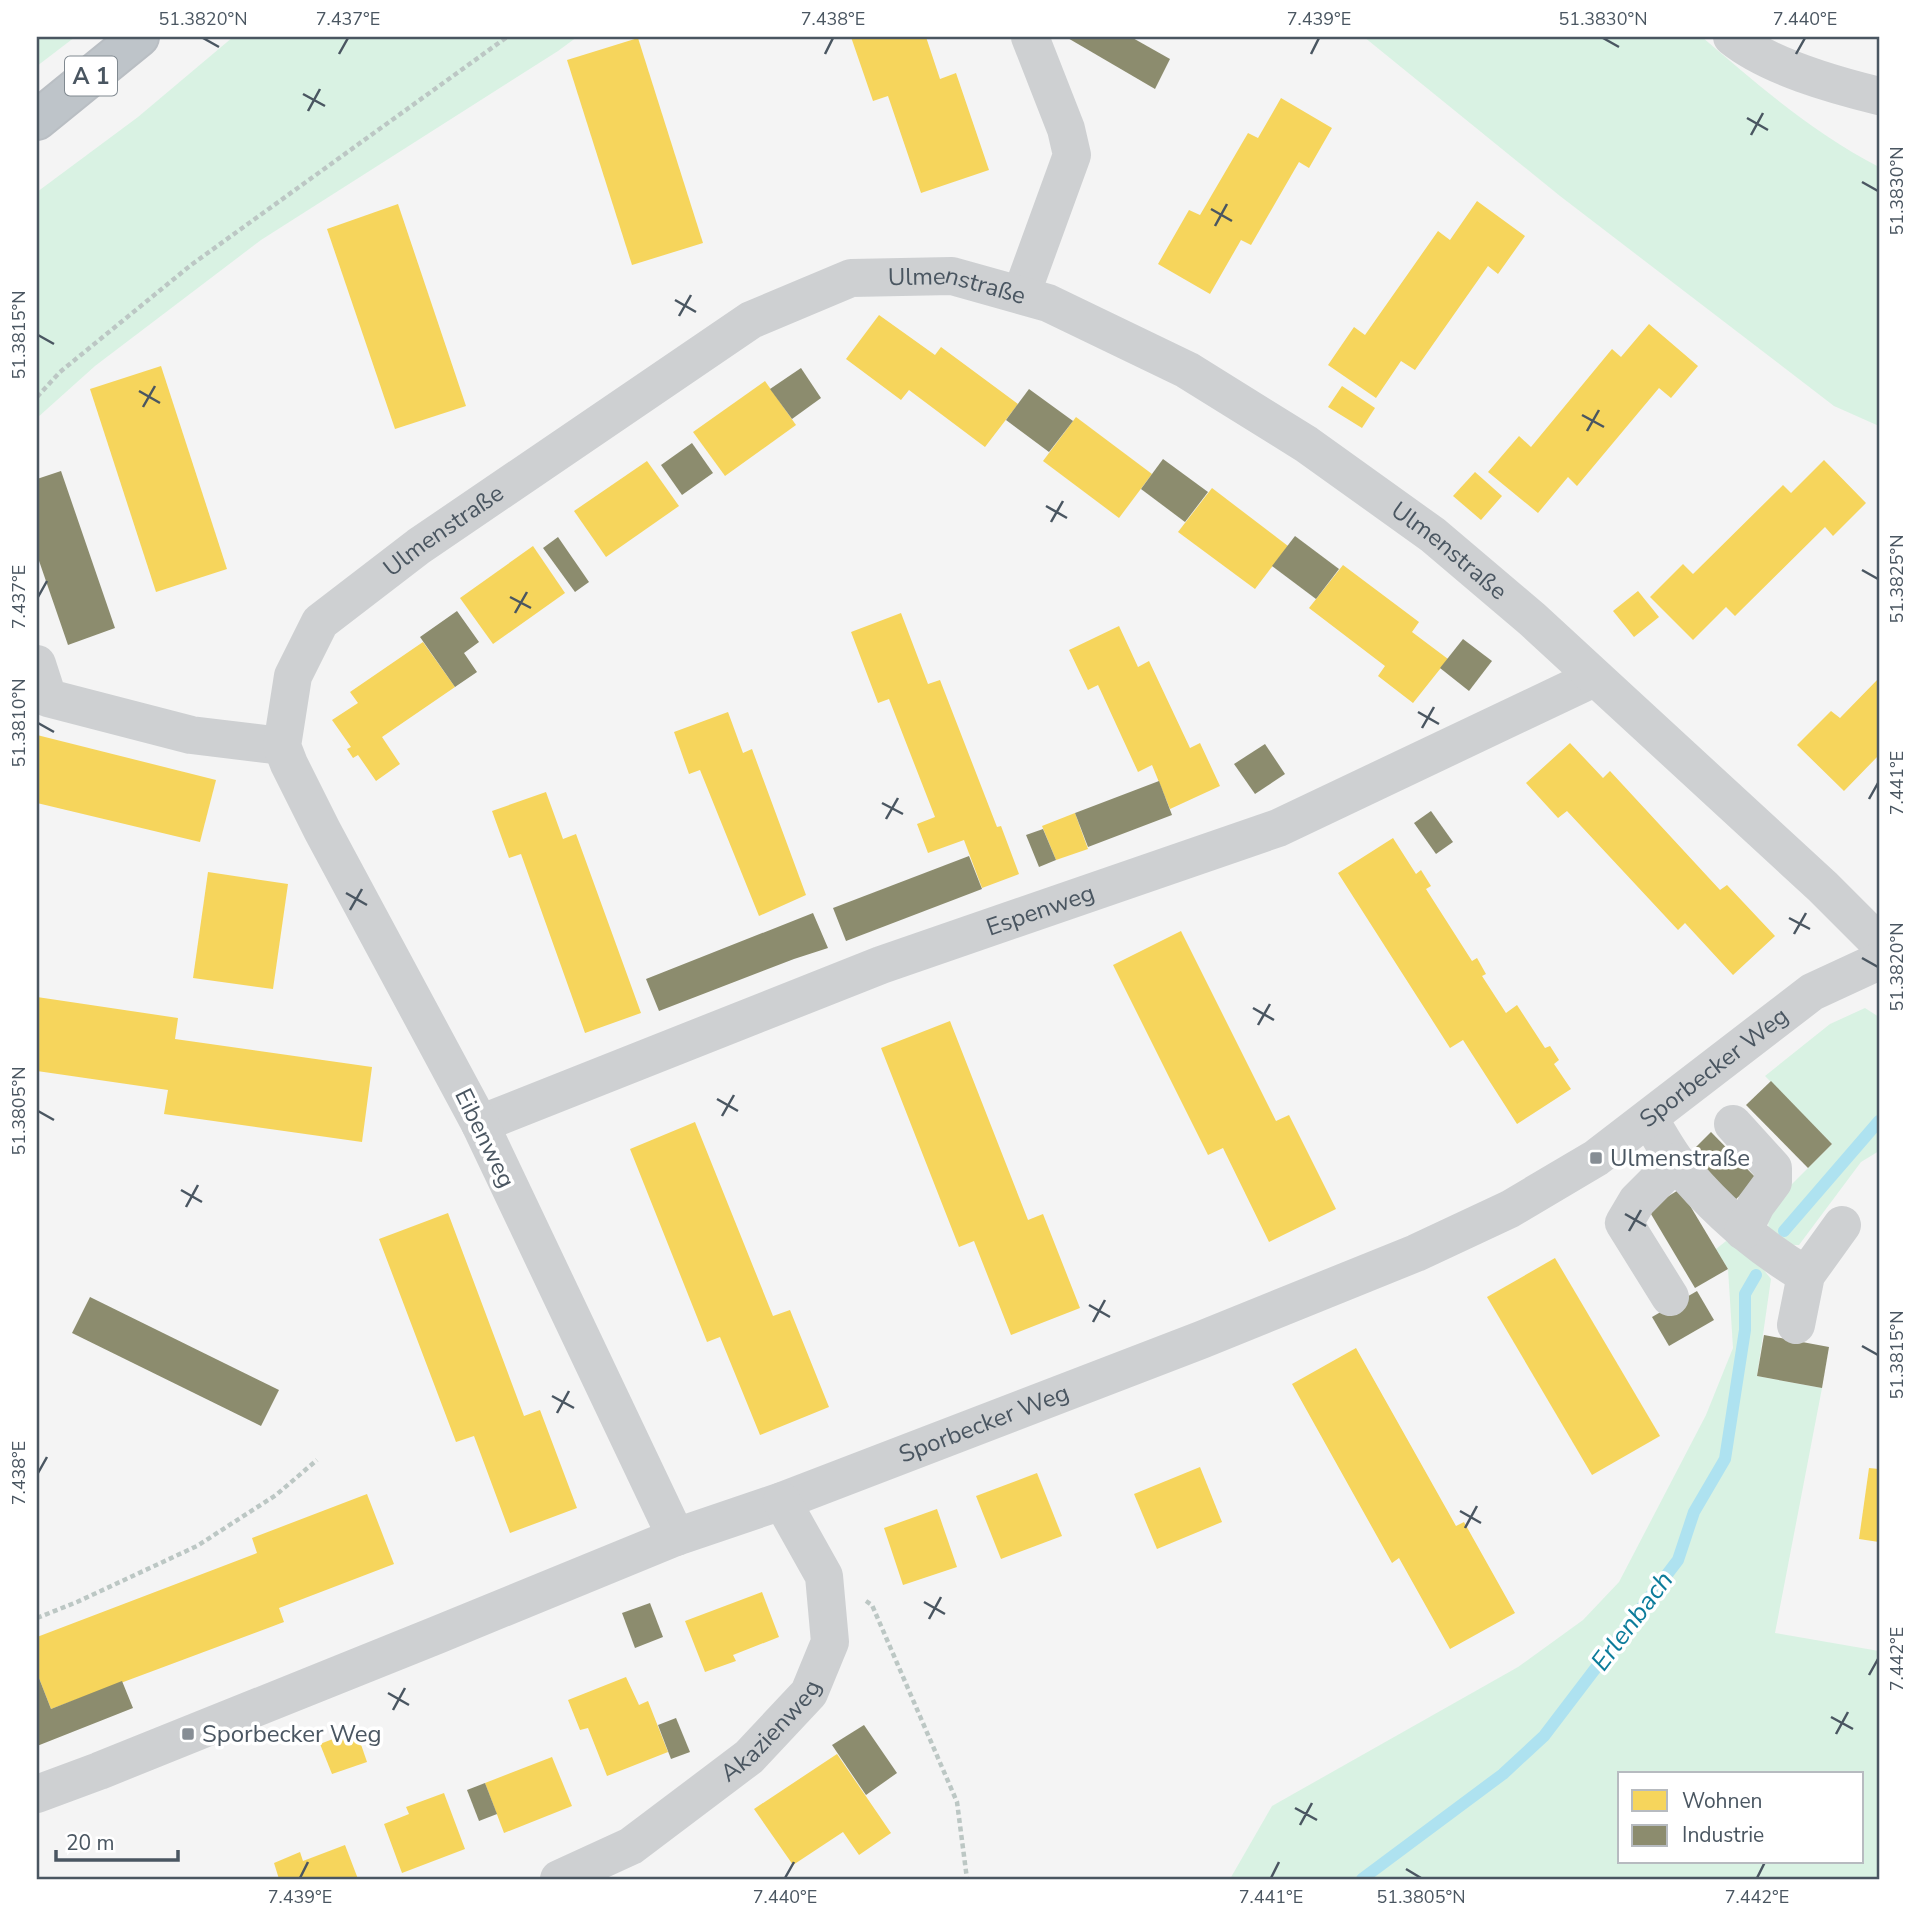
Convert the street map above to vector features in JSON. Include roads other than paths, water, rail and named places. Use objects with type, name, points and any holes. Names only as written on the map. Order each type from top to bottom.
[{"type":"highway","name":"A 1","points":[[37,120],[139,37]]},
{"type":"street","points":[[1021,295],[1072,155],[1066,129],[1030,37]]},
{"type":"street","points":[[1732,37],[1792,69],[1840,87],[1879,96]]},
{"type":"street","name":"Ulmenstraße","points":[[282,746],[293,676],[320,622],[419,546],[751,320],[851,278],[952,276],[1048,303],[1187,370],[1306,443],[1433,535],[1532,619],[1823,887],[1879,943]]},
{"type":"street","points":[[37,664],[48,698],[191,735],[282,746]]},
{"type":"street","name":"Espenweg","points":[[480,1124],[881,965],[1278,828],[1594,678]]},
{"type":"street","name":"Eibenweg","points":[[282,746],[322,830],[480,1124],[676,1536]]},
{"type":"street","name":"Sporbecker Weg","points":[[37,1794],[676,1536],[782,1501],[1201,1340],[1416,1253],[1510,1209],[1561,1181],[1649,1118],[1812,992],[1879,961]]},
{"type":"street","points":[[1649,1118],[1676,1163],[1722,1213],[1785,1263],[1806,1275]]},
{"type":"street","points":[[1733,1124],[1773,1168],[1773,1182],[1756,1205],[1743,1231]]},
{"type":"street","points":[[1670,1297],[1624,1223],[1637,1201],[1676,1163]]},
{"type":"street","points":[[1796,1325],[1806,1275],[1842,1224]]},
{"type":"street","name":"Akazienweg","points":[[559,1879],[631,1846],[642,1838],[749,1757],[809,1693],[830,1642],[824,1576],[782,1501]]},
{"type":"waterway","name":"Erlenbach","points":[[1784,1231],[1879,1121]]},
{"type":"waterway","name":"Erlenbach","points":[[1362,1879],[1503,1774],[1544,1736],[1678,1560],[1694,1512],[1725,1459],[1745,1330],[1745,1294],[1756,1275]]},
{"type":"place","name":"Ulmenstraße","points":[[1596,1158]]},
{"type":"place","name":"Sporbecker Weg","points":[[188,1734]]}]
